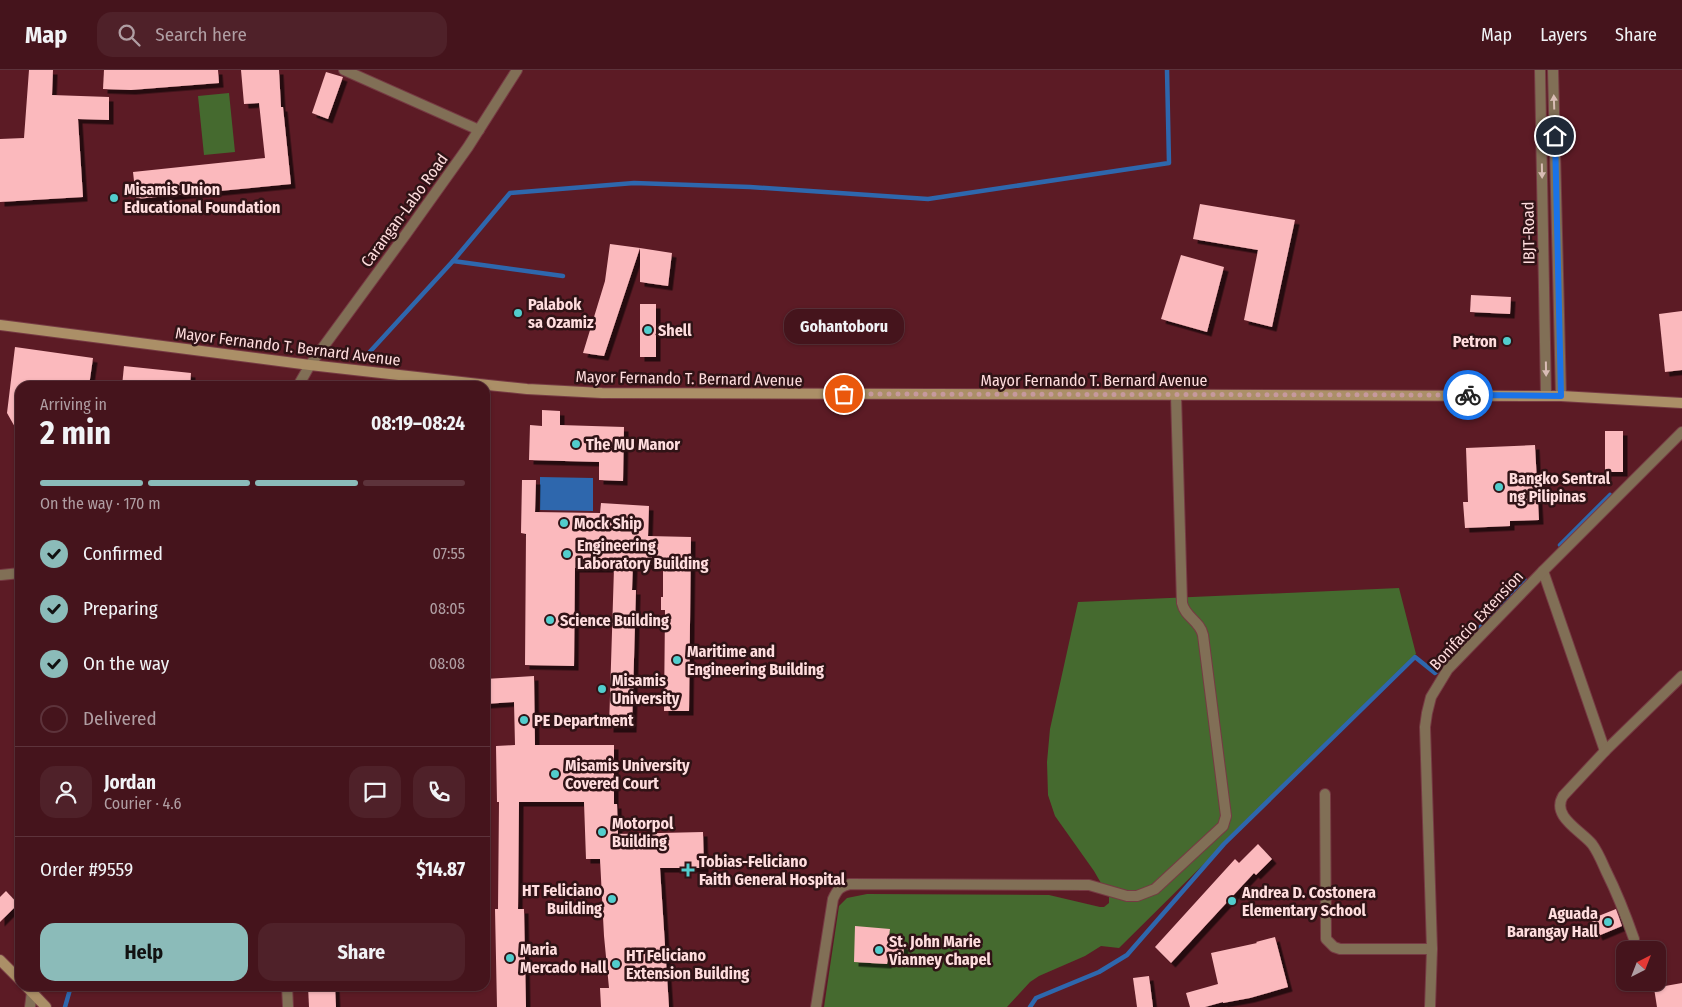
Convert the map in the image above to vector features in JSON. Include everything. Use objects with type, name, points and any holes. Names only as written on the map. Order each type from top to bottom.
[{"type":"main road","name":"Mayor Fernando T. Bernard Avenue","points":[[0,325],[310,365],[455,381]]},
{"type":"main road","name":"Mayor Fernando T. Bernard Avenue","points":[[490,385],[602,393],[1561,396],[1682,403]]},
{"type":"main road","points":[[0,960],[15,975]]},
{"type":"main road","points":[[31,991],[46,1007]]},
{"type":"street","points":[[344,70],[479,130]]},
{"type":"street","name":"Carangan-Labo Road","points":[[301,381],[310,365],[479,130],[518,70]]},
{"type":"street","name":"IBJT-Road","points":[[1540,70],[1546,396]]},
{"type":"street","name":"IBJT-Road","points":[[1553,70],[1561,396]]},
{"type":"street","points":[[1545,341],[1560,341]]},
{"type":"street","points":[[816,1007],[834,899],[837,891],[842,886],[850,884],[1089,885],[1127,896],[1137,896],[1155,889],[1223,826],[1226,816],[1203,635],[1199,626],[1185,612],[1182,603],[1176,395]]},
{"type":"street","name":"Bonifacio Extension","points":[[1430,1007],[1432,950],[1425,727],[1426,713],[1431,697],[1448,669],[1682,432]]},
{"type":"street","points":[[1543,571],[1605,751]]},
{"type":"street","points":[[1,575],[15,574]]},
{"type":"street","points":[[1634,939],[1598,854],[1585,836],[1561,814],[1559,808],[1560,801],[1605,751],[1682,676]]},
{"type":"street","points":[[1325,794],[1326,939],[1329,943],[1340,949],[1432,950]]},
{"type":"street","points":[[29,991],[30,1007]]},
{"type":"street","points":[[287,991],[288,1007]]},
{"type":"green space","points":[[229,93],[235,152],[204,155],[198,96]]},
{"type":"green space","points":[[1399,588],[1416,654],[1119,948],[1101,946],[1085,956],[1039,976],[1030,982],[1007,1007],[824,1007],[839,906],[847,898],[867,894],[1049,895],[1100,907],[1104,907],[1109,903],[1109,897],[1094,871],[1055,816],[1048,795],[1047,762],[1050,729],[1078,602]]},
{"type":"water","points":[[540,477],[593,478],[593,511],[540,510]]},
{"type":"building","points":[[29,70],[53,70],[52,95],[109,97],[109,120],[78,119],[83,197],[0,202],[0,139],[24,138]]},
{"type":"building","points":[[104,70],[218,70],[219,83],[131,90],[103,89]]},
{"type":"building","points":[[241,70],[279,70],[281,107],[283,107],[291,184],[136,199],[133,172],[265,158],[259,103],[244,104]]},
{"type":"building","points":[[326,72],[343,77],[328,119],[312,113]]},
{"type":"building","points":[[1200,204],[1295,220],[1272,327],[1244,320],[1258,250],[1193,239]]},
{"type":"building","points":[[610,244],[640,248],[604,356],[583,353],[605,281]]},
{"type":"building","points":[[640,248],[672,253],[668,286],[640,282]]},
{"type":"building","points":[[1181,255],[1224,267],[1207,332],[1161,319]]},
{"type":"building","points":[[1471,295],[1511,297],[1510,314],[1470,312]]},
{"type":"building","name":"Shell","points":[[640,304],[656,304],[656,357],[640,357]]},
{"type":"building","points":[[1682,311],[1682,370],[1665,372],[1659,314]]},
{"type":"building","points":[[15,347],[93,358],[90,381],[15,381],[15,427],[7,413]]},
{"type":"building","points":[[124,366],[191,373],[190,381],[122,381]]},
{"type":"building","name":"The MU Manor","points":[[542,410],[560,411],[560,425],[624,427],[623,481],[599,480],[599,462],[529,460],[530,425],[542,426]]},
{"type":"building","points":[[1605,431],[1623,431],[1623,472],[1605,472]]},
{"type":"building","points":[[1535,445],[1539,520],[1510,521],[1510,526],[1465,528],[1463,502],[1468,502],[1466,448]]},
{"type":"building","points":[[522,480],[536,480],[535,512],[600,513],[601,503],[649,506],[648,536],[691,537],[689,711],[664,711],[665,610],[661,610],[663,565],[633,564],[632,590],[636,590],[632,728],[609,728],[614,568],[575,568],[574,666],[525,665],[526,534],[521,533]]},
{"type":"building","points":[[534,676],[535,745],[614,745],[614,804],[617,804],[618,834],[703,832],[704,868],[660,868],[669,1007],[601,1007],[600,988],[609,988],[600,859],[586,859],[584,802],[519,802],[518,909],[524,909],[526,1007],[497,1007],[495,909],[498,909],[499,802],[497,802],[496,746],[515,745],[514,702],[490,704],[490,679]]},
{"type":"building","points":[[1258,844],[1272,859],[1256,875],[1254,873],[1171,963],[1155,947],[1235,859],[1239,863]]},
{"type":"building","points":[[6,891],[15,901],[15,907],[0,922],[0,897]]},
{"type":"building","name":"Aguada Barangay Hall","points":[[1616,909],[1622,926],[1598,936],[1591,919]]},
{"type":"building","name":"St. John Marie Vianney Chapel","points":[[855,926],[890,929],[889,936],[904,946],[903,958],[888,959],[887,964],[854,962]]},
{"type":"building","points":[[1275,937],[1288,987],[1250,998],[1205,1007],[1190,1007],[1186,993],[1218,984],[1211,953]]},
{"type":"building","points":[[1149,976],[1153,1007],[1137,1007],[1133,978]]},
{"type":"building","points":[[1682,983],[1682,1007],[1657,1007],[1654,991],[1666,991],[1666,986]]},
{"type":"building","points":[[308,991],[335,991],[336,1007],[309,1007]]},
{"type":"waterway","points":[[453,261],[510,193],[634,183],[750,187],[928,199],[1169,163],[1167,70]]},
{"type":"waterway","points":[[366,356],[453,261],[563,276]]},
{"type":"waterway","points":[[1560,545],[1610,495]]},
{"type":"waterway","points":[[1030,1007],[1036,998],[1099,972],[1127,955],[1224,844],[1415,657],[1435,673],[1526,581]]},
{"type":"waterway","points":[[65,1007],[70,991]]},
{"type":"way so far","points":[[844,394],[1468,395]]},
{"type":"place","name":"Misamis Union Educational Foundation","points":[[114,198]]},
{"type":"place","name":"Palabok sa Ozamiz","points":[[518,313]]},
{"type":"place","name":"Shell","points":[[648,330]]},
{"type":"place","name":"Petron","points":[[1507,341]]},
{"type":"place","name":"Gohantoboru","points":[[844,394]]},
{"type":"place","name":"The MU Manor","points":[[576,444]]},
{"type":"place","name":"Bangko Sentral ng Pilipinas","points":[[1499,487]]},
{"type":"place","name":"Mock Ship","points":[[564,523]]},
{"type":"place","name":"Engineering Laboratory Building","points":[[567,554]]},
{"type":"place","name":"Science Building","points":[[550,620]]},
{"type":"place","name":"Maritime and Engineering Building","points":[[677,660]]},
{"type":"place","name":"Misamis University","points":[[602,689]]},
{"type":"place","name":"PE Department","points":[[524,720]]},
{"type":"place","name":"Misamis University Covered Court","points":[[555,774]]},
{"type":"place","name":"Motorpol Building","points":[[602,832]]},
{"type":"place","name":"Tobias-Feliciano Faith General Hospital","points":[[688,870]]},
{"type":"place","name":"HT Feliciano Building","points":[[612,899]]},
{"type":"place","name":"Andrea D. Costonera Elementary School","points":[[1232,901]]},
{"type":"place","name":"Aguada Barangay Hall","points":[[1608,922]]},
{"type":"place","name":"St. John Marie Vianney Chapel","points":[[879,950]]},
{"type":"place","name":"Maria Mercado Hall","points":[[510,958]]},
{"type":"place","name":"HT Feliciano Extension Building","points":[[616,964]]},
{"type":"route","points":[[1468,395],[1561,396],[1555,136]]}]
